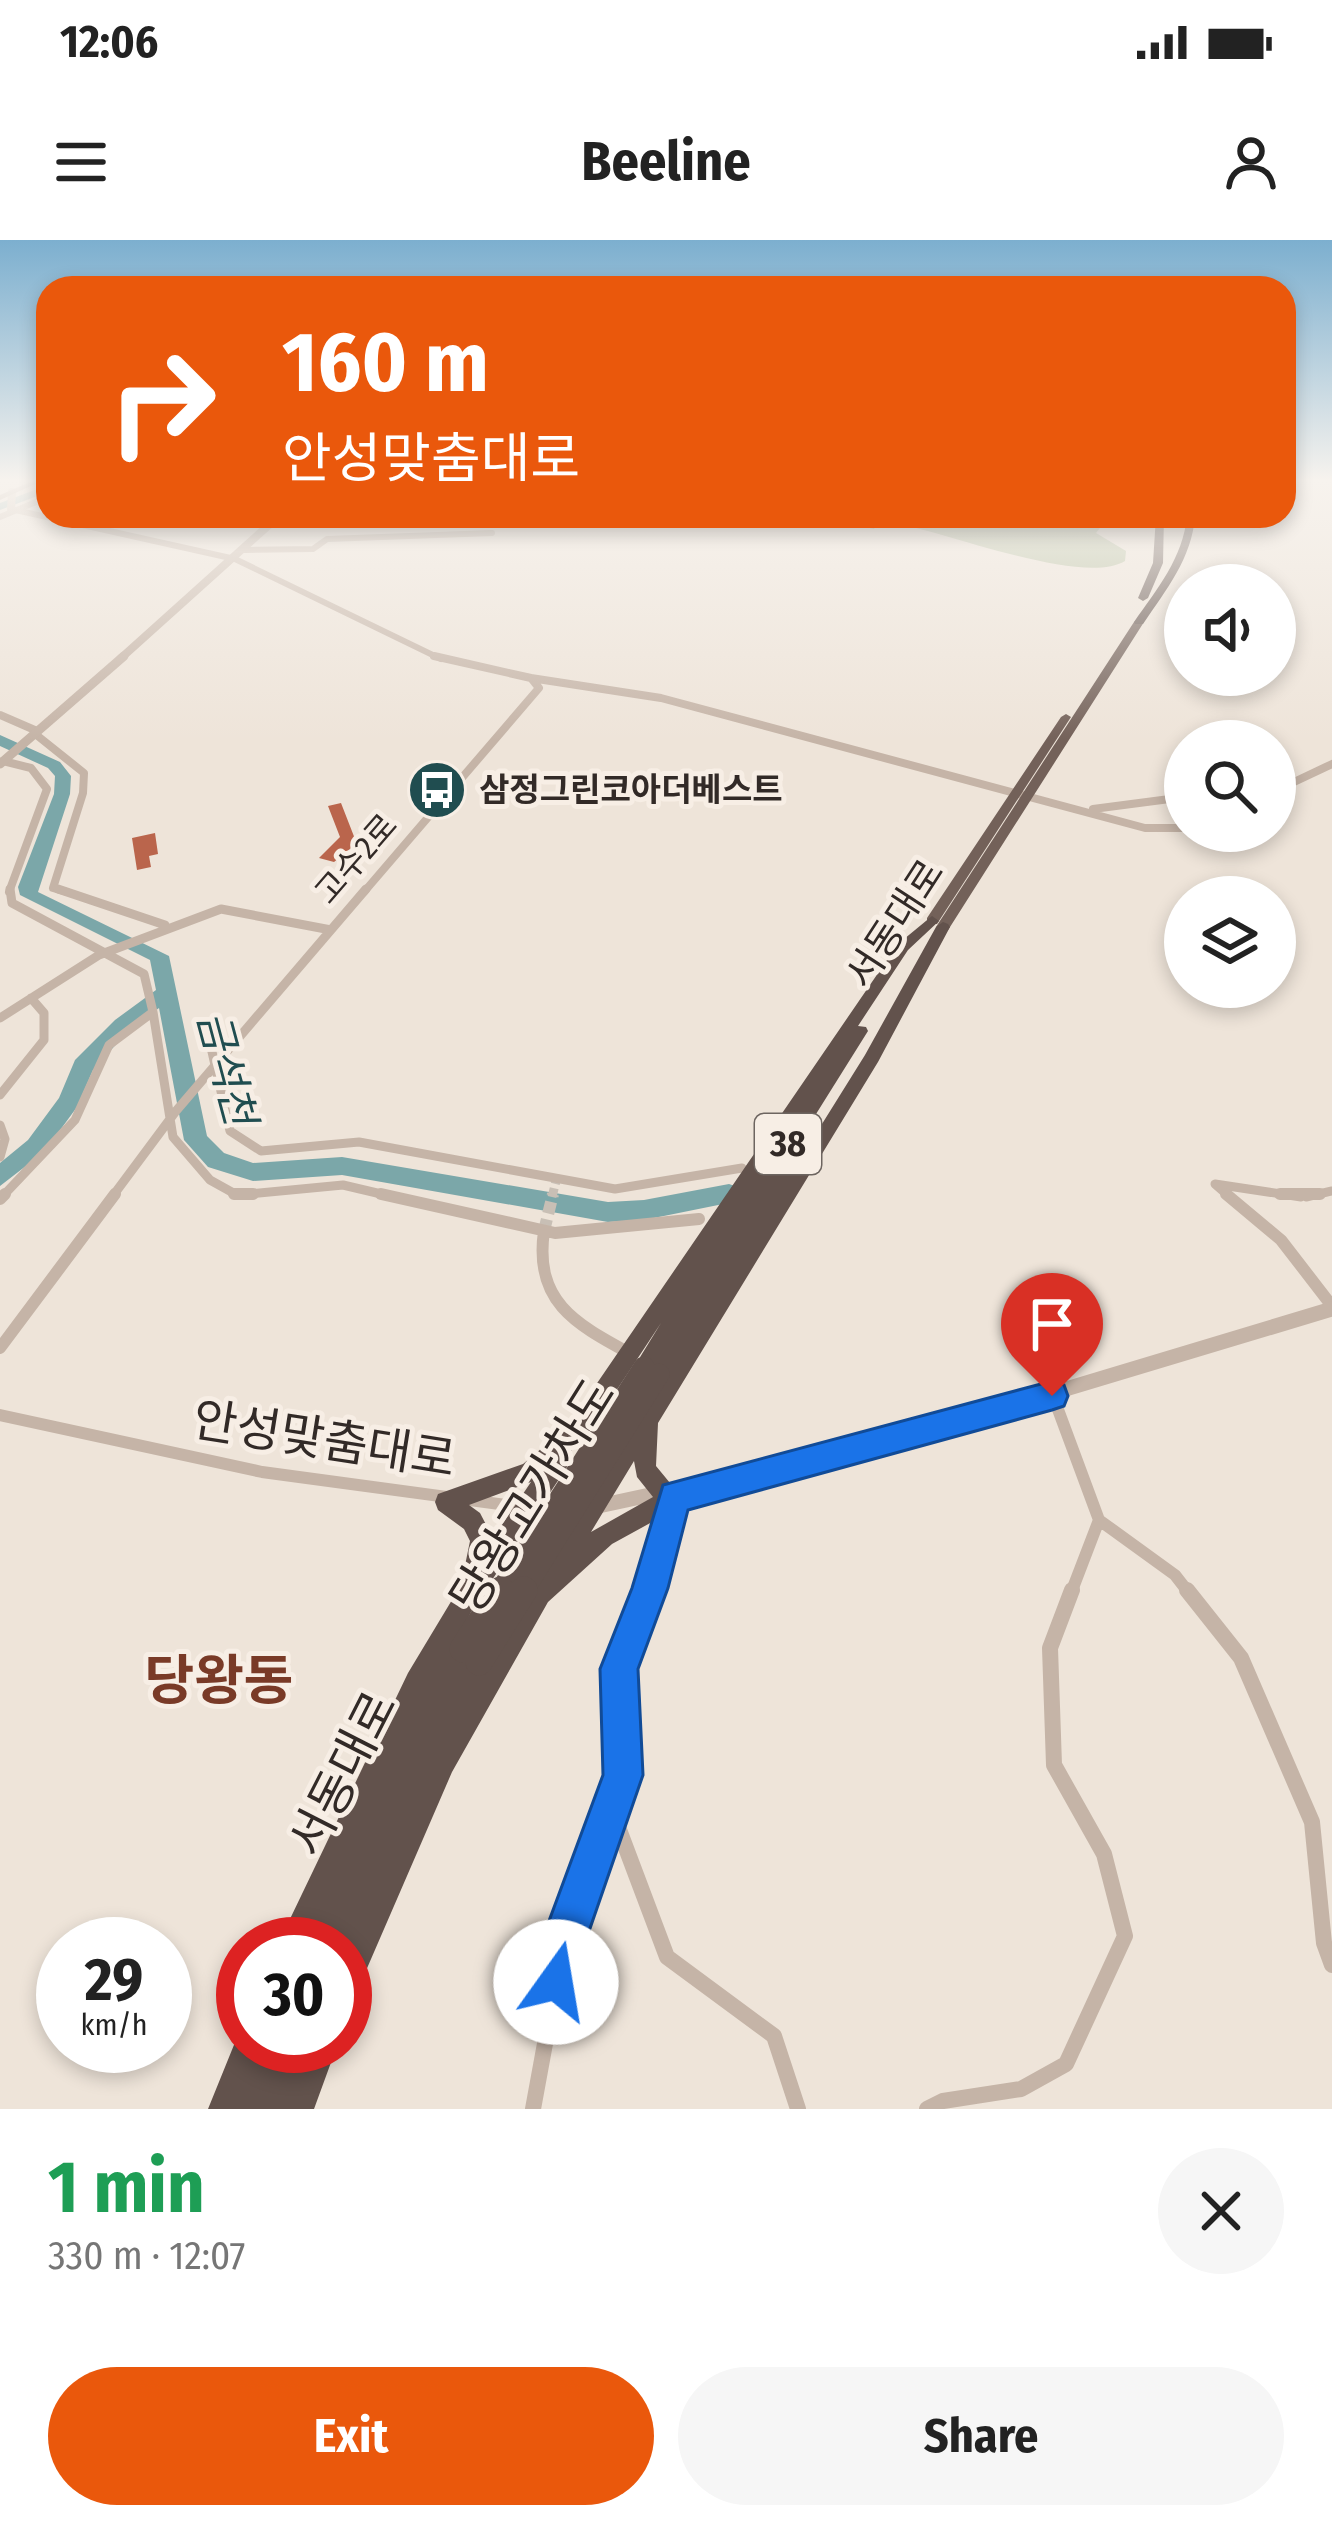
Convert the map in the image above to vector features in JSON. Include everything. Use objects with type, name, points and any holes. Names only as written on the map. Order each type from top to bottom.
[{"type":"highway","name":"서동대로","points":[[1134,621],[1156,566]]},
{"type":"highway","name":"서동대로","points":[[1134,621],[1174,566]]},
{"type":"highway","name":"서동대로","points":[[644,1365],[937,924]]},
{"type":"highway","points":[[446,1502],[530,1472],[644,1365],[903,947],[937,924]]},
{"type":"highway","points":[[372,1925],[443,1763],[592,1508],[872,1058],[937,924]]},
{"type":"highway","name":"당왕고가차도","points":[[471,1655],[644,1365]]},
{"type":"highway","points":[[647,1421],[645,1469],[662,1491],[675,1497]]},
{"type":"highway","points":[[303,1917],[417,1682],[472,1589],[538,1508],[575,1434]]},
{"type":"highway","points":[[540,1594],[604,1536],[675,1497]]},
{"type":"highway","points":[[446,1502],[472,1521],[482,1540],[472,1589]]},
{"type":"highway","name":"서동대로","points":[[326,1917],[382,1796],[471,1655]]},
{"type":"highway","name":"서동대로","points":[[351,1917],[471,1655]]},
{"type":"highway","points":[[224,2109],[238,2073]]},
{"type":"highway","points":[[250,2109],[264,2073]]},
{"type":"highway","points":[[273,2109],[287,2073]]},
{"type":"highway","points":[[298,2109],[312,2073]]},
{"type":"main road","name":"서동대로","points":[[937,924],[1134,621]]},
{"type":"street","points":[[4,760],[227,566]]},
{"type":"street","points":[[250,566],[439,659],[661,698],[1020,798],[1145,828],[1164,828]]},
{"type":"street","name":"고수2로","points":[[0,1348],[172,1117],[539,688],[531,678]]},
{"type":"street","points":[[0,716],[71,758],[84,773],[83,793],[52,888],[163,928]]},
{"type":"street","points":[[4,760],[32,767],[43,775],[47,789],[8,894],[12,903],[111,950],[145,974],[172,1117],[185,1156],[210,1180],[237,1195],[343,1185],[496,1216],[544,1231],[635,1228],[699,1219]]},
{"type":"street","points":[[1296,781],[1332,764]]},
{"type":"street","points":[[1082,810],[1164,800]]},
{"type":"street","points":[[0,1018],[73,968],[163,928],[204,919],[221,909],[331,930]]},
{"type":"street","points":[[0,1094],[44,1040],[44,1013],[32,998]]},
{"type":"street","points":[[0,1199],[75,1120],[109,1045],[152,1007]]},
{"type":"street","points":[[209,1043],[230,1131],[261,1151],[359,1142],[615,1189],[742,1168]]},
{"type":"street","points":[[0,1125],[5,1139],[0,1157]]},
{"type":"street","points":[[1332,1191],[1304,1197],[1215,1184],[1281,1240],[1332,1307]]},
{"type":"street","points":[[544,1231],[539,1251],[550,1294],[572,1322],[644,1365]]},
{"type":"street","name":"안성맞춤대로","points":[[0,1415],[289,1479],[446,1502],[592,1508],[675,1497],[1052,1396],[1332,1307]]},
{"type":"street","points":[[1052,1396],[1099,1520],[1175,1575],[1241,1658],[1312,1822],[1324,1943],[1332,1965]]},
{"type":"street","points":[[533,2109],[564,1940],[623,1775],[619,1669],[650,1588],[675,1497]]},
{"type":"street","points":[[927,2109],[943,2101],[1021,2089],[1066,2064],[1125,1936],[1104,1854],[1054,1765],[1050,1648],[1099,1520]]},
{"type":"street","points":[[612,1811],[667,1957],[774,2036],[798,2109]]},
{"type":"building","points":[[341,803],[355,839],[351,843],[356,844],[334,862],[319,858],[340,837],[328,806]]},
{"type":"building","points":[[155,833],[158,854],[149,856],[151,867],[137,870],[132,838]]},
{"type":"waterway","name":"금석천","points":[[0,740],[54,765],[63,776],[62,794],[27,887],[29,895],[159,956],[196,1140],[216,1160],[253,1172],[342,1166],[608,1212],[729,1194]]},
{"type":"waterway","points":[[0,1177],[36,1146],[69,1101],[83,1066],[122,1025],[166,993]]},
{"type":"tunnel","points":[[552,1197],[557,1177]]},
{"type":"tunnel","points":[[544,1231],[553,1194]]},
{"type":"place","name":"삼정그린코아더베스트","points":[[437,790]]},
{"type":"district","name":"당왕동","points":[[219,1681]]},
{"type":"route","points":[[556,1982],[564,1940],[623,1775],[619,1669],[650,1588],[675,1497],[1052,1396]]}]
